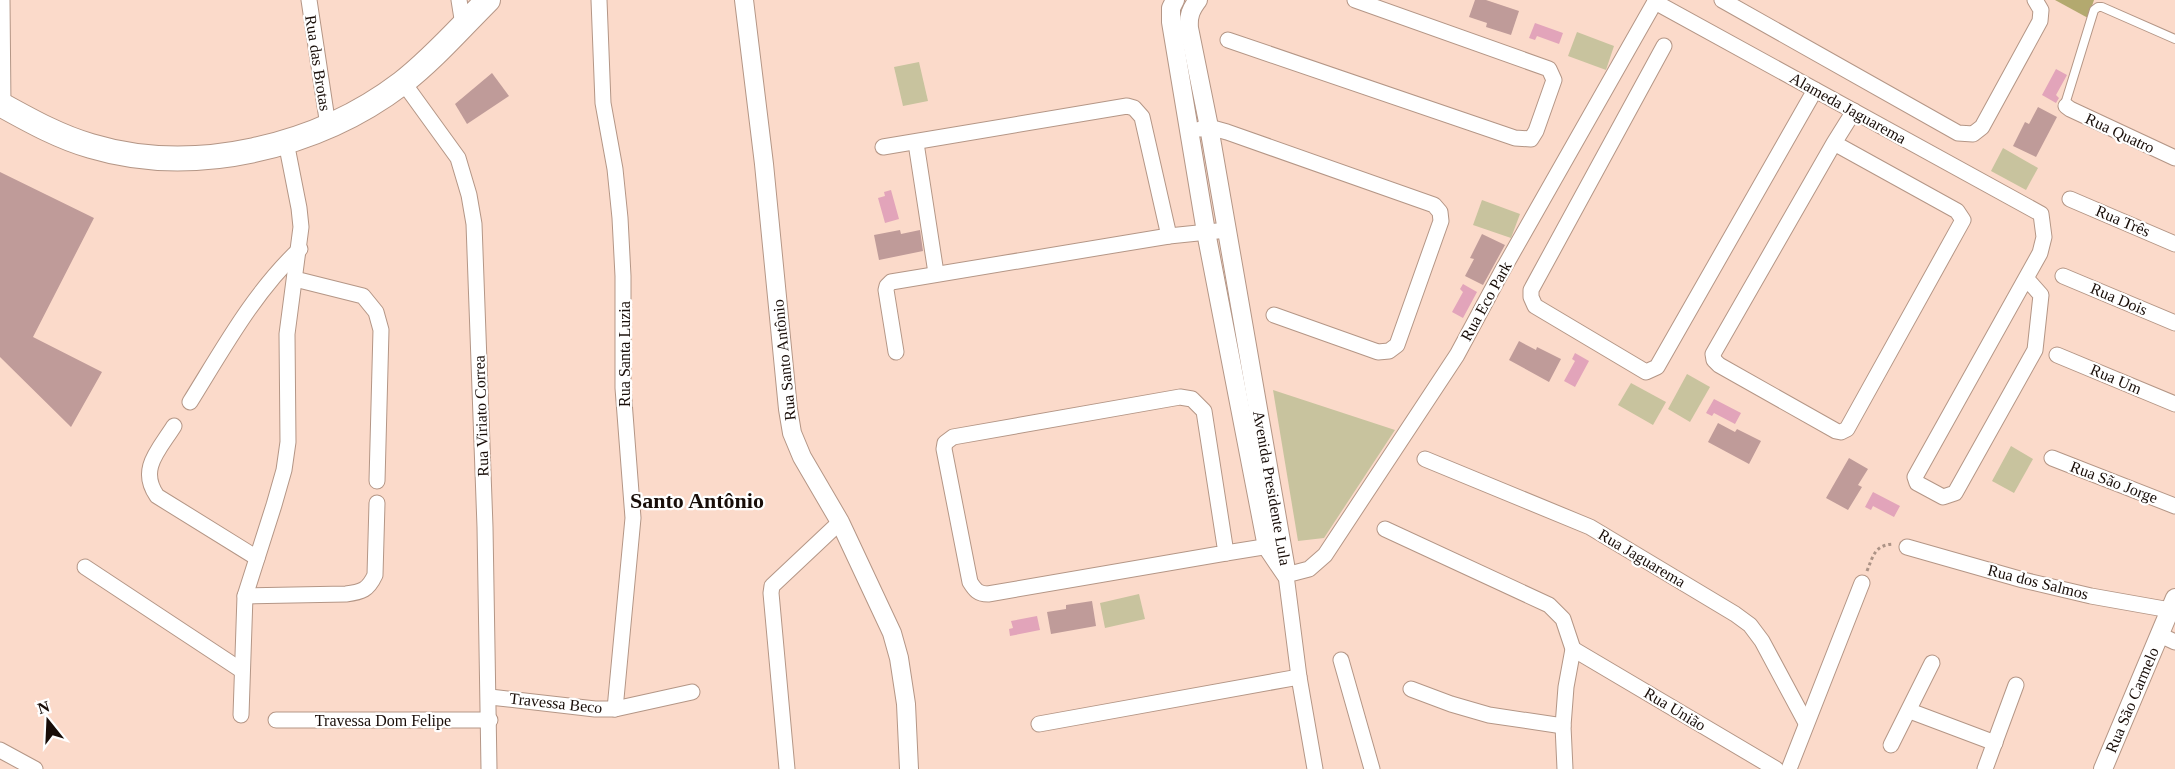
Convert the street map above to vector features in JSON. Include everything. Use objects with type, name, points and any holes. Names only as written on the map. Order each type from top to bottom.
[{"type":"main road","points":[[1,105],[61,136],[91,147],[139,155],[190,158],[248,152],[286,142],[328,126],[364,108],[403,82],[488,0]]},
{"type":"street","points":[[1,105],[2,0]]},
{"type":"street","name":"Rua das Brotas","points":[[309,0],[328,126]]},
{"type":"street","points":[[459,0],[463,25]]},
{"type":"street","name":"Rua Santa Luzia","points":[[599,0],[603,103],[615,170],[620,218],[624,288],[623,388],[633,507],[615,709]]},
{"type":"street","name":"Rua Santo Antônio","points":[[744,0],[764,164],[792,433],[802,457],[840,522],[892,633],[899,658],[906,704],[909,769]]},
{"type":"street","name":"Avenida Presidente Lula","points":[[1175,0],[1171,8],[1171,22],[1206,232],[1274,545],[1286,574]]},
{"type":"street","name":"Avenida Presidente Lula","points":[[1198,0],[1188,18],[1227,230],[1274,545]]},
{"type":"street","points":[[1228,40],[1515,138],[1531,139],[1554,80],[1549,69],[1354,0]]},
{"type":"street","points":[[1722,0],[1958,133],[1973,134],[1982,126],[2040,21],[2041,10],[2035,0]]},
{"type":"street","name":"Alameda Jaguarema","points":[[1655,1],[2041,214],[2044,237],[2040,253],[2026,278]]},
{"type":"street","name":"Rua Eco Park","points":[[1286,574],[1309,569],[1325,555],[1457,355],[1655,1]]},
{"type":"street","points":[[1664,46],[1531,290],[1535,306],[1646,372],[1657,367],[1815,90]]},
{"type":"street","name":"Rua Viriato Correa","points":[[403,82],[458,158],[465,176],[471,205],[486,527],[490,697],[489,769]]},
{"type":"street","points":[[883,147],[1126,106],[1134,108],[1143,117],[1169,236]]},
{"type":"street","name":"Rua Quatro","points":[[2066,106],[2070,110],[2175,158]]},
{"type":"street","points":[[1834,143],[1957,211],[1963,220],[1847,429],[1842,432],[1836,431],[1719,365],[1714,360],[1713,354],[1834,143],[1854,111]]},
{"type":"street","points":[[1189,131],[1209,127],[1434,205],[1440,212],[1441,221],[1397,345],[1389,351],[1378,352],[1274,315]]},
{"type":"street","points":[[242,715],[245,596],[284,470],[288,442],[287,334],[300,249],[301,227],[286,142]]},
{"type":"street","points":[[916,143],[936,273]]},
{"type":"street","name":"Rua Três","points":[[2070,199],[2175,244]]},
{"type":"street","points":[[896,352],[886,291],[891,282],[1169,236],[1227,230]]},
{"type":"street","points":[[190,402],[254,301],[286,262],[300,249]]},
{"type":"street","name":"Rua Dois","points":[[2063,276],[2175,323]]},
{"type":"street","points":[[2026,278],[2041,295],[2035,350],[1955,493],[1943,497],[1917,483],[1915,477],[2026,278]]},
{"type":"street","points":[[295,279],[363,296],[376,312],[381,330],[377,481]]},
{"type":"street","name":"Rua Um","points":[[2057,355],[2175,404]]},
{"type":"street","points":[[1226,553],[1204,411],[1192,399],[1180,397],[953,437],[945,443],[944,449],[970,582],[981,594],[1274,545]]},
{"type":"street","points":[[174,426],[150,464],[148,475],[150,486],[157,496],[257,558]]},
{"type":"street","name":"Rua São Jorge","points":[[2052,458],[2175,506]]},
{"type":"street","name":"Rua Jaguarema","points":[[1425,459],[1590,527],[1735,614],[1750,625],[1762,641],[1806,723]]},
{"type":"street","points":[[245,596],[346,594],[362,591],[370,585],[375,575],[377,503]]},
{"type":"street","points":[[787,769],[772,586],[840,522]]},
{"type":"street","points":[[1385,529],[1549,605],[1563,619],[1574,649],[1566,687],[1563,726],[1565,769]]},
{"type":"street","name":"Rua dos Salmos","points":[[1907,547],[2023,580],[2091,596],[2173,604]]},
{"type":"street","points":[[84,567],[242,670]]},
{"type":"street","points":[[1286,574],[1299,677],[1315,769]]},
{"type":"street","points":[[1789,769],[1862,584]]},
{"type":"street","name":"Rua São Carmelo","points":[[2103,769],[2168,639],[2173,604]]},
{"type":"street","name":"Rua União","points":[[1574,649],[1776,769]]},
{"type":"street","points":[[1341,660],[1372,769]]},
{"type":"street","points":[[1891,745],[1932,663]]},
{"type":"street","points":[[1039,724],[1299,677]]},
{"type":"street","points":[[1985,769],[2016,686]]},
{"type":"street","points":[[1411,688],[1451,704],[1489,715],[1563,726]]},
{"type":"street","name":"Travessa Beco","points":[[490,697],[595,709],[615,709],[692,692]]},
{"type":"street","points":[[1910,711],[1995,743]]},
{"type":"street","name":"Travessa Dom Felipe","points":[[276,720],[490,720]]},
{"type":"street","points":[[0,750],[35,769]]},
{"type":"lane","points":[[2066,106],[2094,10],[2098,7],[2175,39]]},
{"type":"path","points":[[1862,584],[1875,550],[1894,544],[1907,547]]},
{"type":"shaded area","points":[[2055,0],[2094,0],[2088,18]]},
{"type":"shaded area","points":[[1535,23],[1563,33],[1559,44],[1537,36],[1535,40],[1529,38]]},
{"type":"shaded area","points":[[1577,32],[1614,46],[1606,70],[1568,56]]},
{"type":"shaded area","points":[[919,62],[928,101],[903,106],[894,67]]},
{"type":"shaded area","points":[[2056,69],[2067,75],[2056,95],[2059,98],[2056,103],[2042,95]]},
{"type":"shaded area","points":[[2003,148],[2038,168],[2026,190],[1991,171]]},
{"type":"shaded area","points":[[891,190],[899,219],[885,223],[878,198],[885,196],[884,192]]},
{"type":"shaded area","points":[[1482,200],[1520,214],[1511,238],[1473,225]]},
{"type":"shaded area","points":[[1463,284],[1477,292],[1463,318],[1452,312],[1463,292],[1460,289]]},
{"type":"shaded area","points":[[1575,353],[1589,361],[1575,387],[1564,381],[1575,361],[1572,359]]},
{"type":"shaded area","points":[[1687,374],[1710,387],[1690,422],[1668,409]]},
{"type":"shaded area","points":[[1631,383],[1666,402],[1653,425],[1618,405]]},
{"type":"shaded area","points":[[1273,390],[1395,430],[1324,538],[1298,541]]},
{"type":"shaded area","points":[[1714,399],[1741,413],[1735,424],[1714,413],[1712,416],[1706,413]]},
{"type":"shaded area","points":[[2011,446],[2033,459],[2014,493],[1992,481]]},
{"type":"shaded area","points":[[1873,492],[1900,506],[1894,517],[1873,506],[1871,510],[1865,507]]},
{"type":"shaded area","points":[[1139,594],[1145,619],[1105,628],[1100,603]]},
{"type":"shaded area","points":[[1037,616],[1040,630],[1010,636],[1009,629],[1013,628],[1011,621]]},
{"type":"building","points":[[1475,0],[1486,0],[1519,11],[1511,35],[1486,27],[1487,23],[1469,17]]},
{"type":"building","points":[[492,73],[509,96],[467,124],[455,104]]},
{"type":"building","points":[[2038,107],[2057,117],[2036,157],[2013,146],[2025,122],[2029,124]]},
{"type":"building","points":[[0,172],[94,218],[33,337],[102,372],[71,427],[0,357]]},
{"type":"building","points":[[900,230],[901,234],[920,230],[923,251],[879,260],[874,235]]},
{"type":"building","points":[[1482,234],[1505,245],[1483,285],[1465,276],[1474,259],[1470,258]]},
{"type":"building","points":[[1519,341],[1561,359],[1549,382],[1509,360]]},
{"type":"building","points":[[1718,423],[1735,432],[1737,429],[1761,441],[1749,464],[1708,442]]},
{"type":"building","points":[[1849,458],[1868,469],[1858,485],[1862,487],[1848,510],[1826,498]]},
{"type":"building","points":[[1092,601],[1096,626],[1051,634],[1047,612],[1066,609],[1066,605]]},
{"type":"district","name":"Santo Antônio","points":[[697,500]]}]
